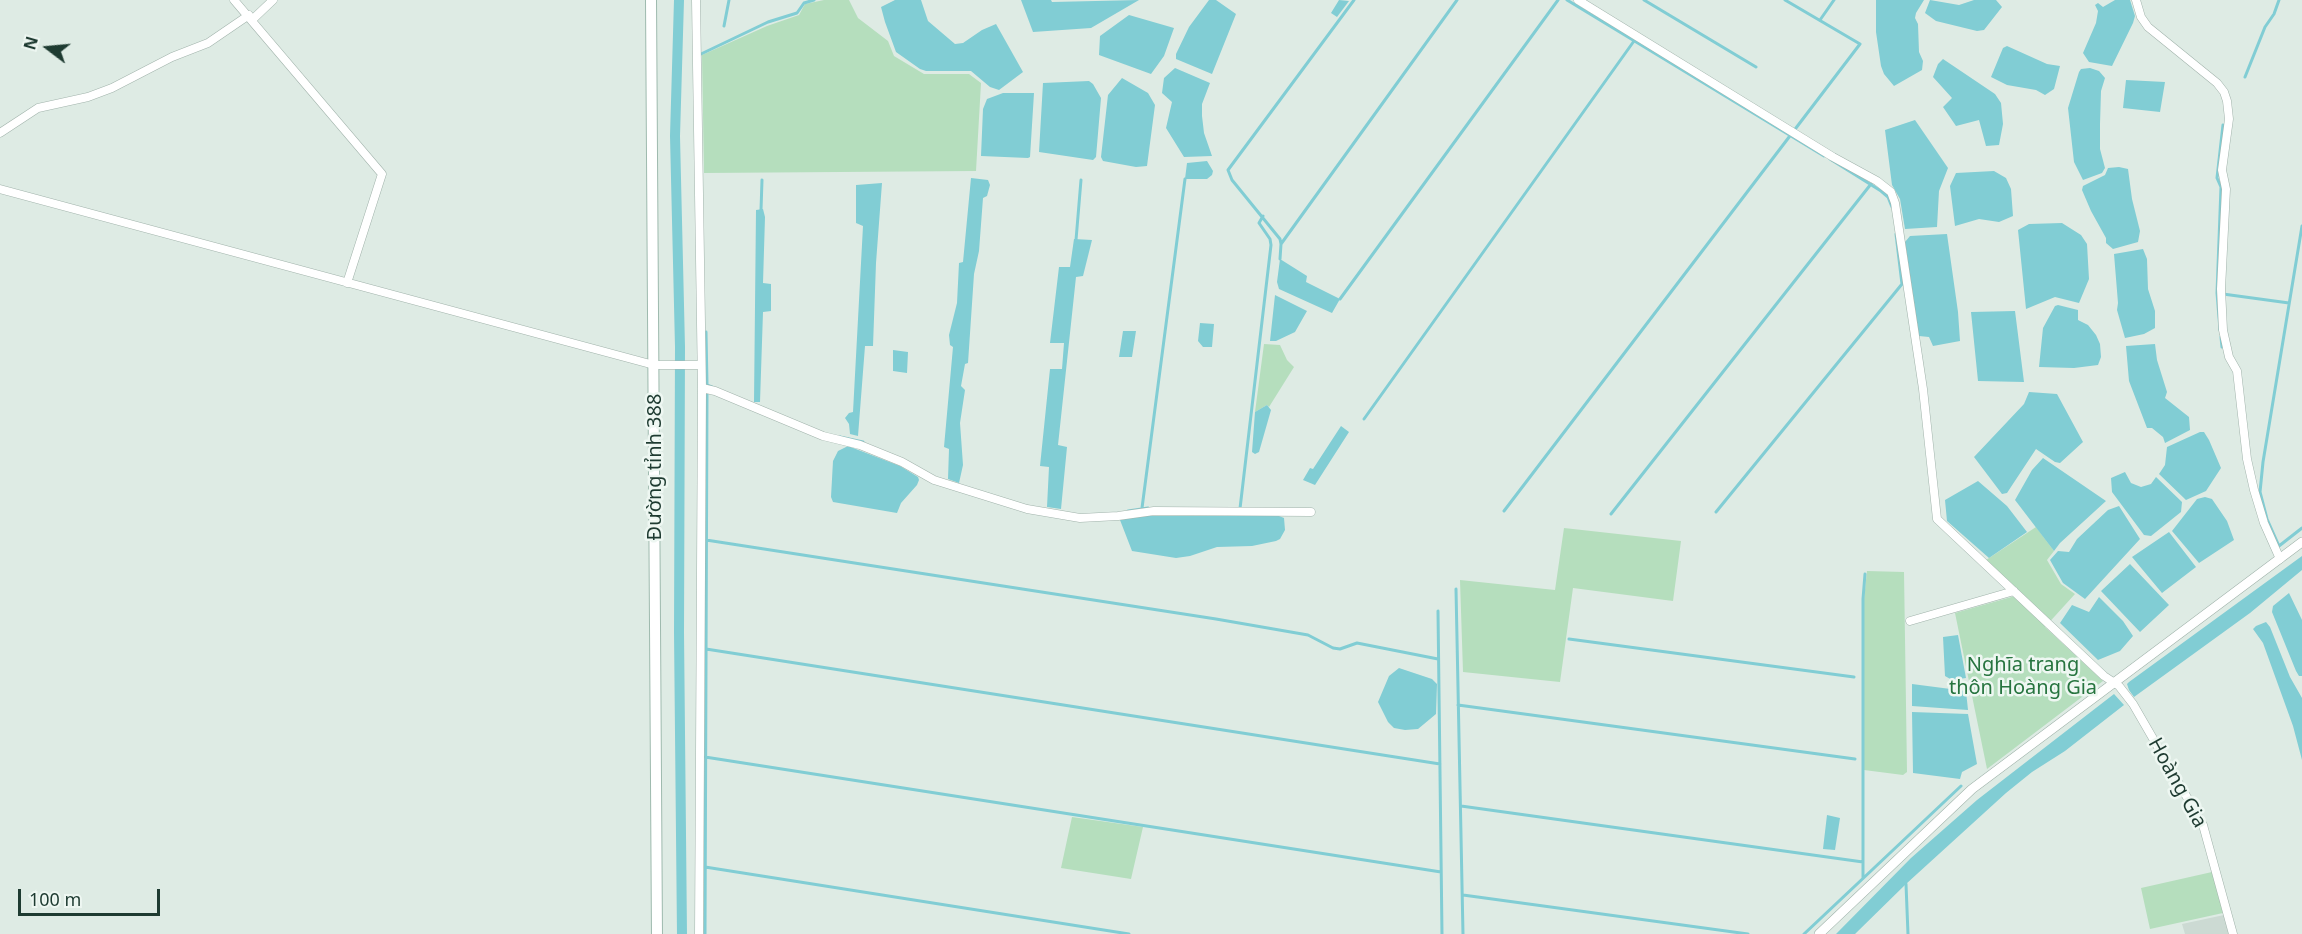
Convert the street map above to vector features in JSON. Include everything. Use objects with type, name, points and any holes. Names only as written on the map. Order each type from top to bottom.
[{"type":"main road","name":"Đường tỉnh 388","points":[[651,0],[657,365],[657,934]]},
{"type":"street","points":[[234,0],[251,17],[382,174],[347,283]]},
{"type":"street","points":[[0,133],[38,108],[96,94],[172,57],[208,43],[251,17],[273,0]]},
{"type":"street","points":[[696,0],[699,365],[702,388],[699,934]]},
{"type":"street","name":"Hoàng Gia","points":[[1578,0],[1833,157],[1877,181],[1891,192],[1895,203],[1923,389],[1937,519],[2104,676],[2116,684],[2133,704],[2203,825],[2233,934]]},
{"type":"street","points":[[2136,0],[2141,16],[2148,27],[2217,83],[2227,101],[2229,119],[2222,170],[2226,189],[2221,289],[2223,330],[2229,357],[2237,371],[2247,459],[2254,490],[2264,523],[2280,559]]},
{"type":"street","points":[[0,189],[657,365],[699,365]]},
{"type":"street","points":[[702,388],[716,391],[823,436],[860,445],[902,462],[934,480],[1000,502],[1050,513],[1080,518],[1154,511],[1311,512]]},
{"type":"street","points":[[1819,934],[1972,789],[2116,684],[2302,542]]},
{"type":"street","points":[[1910,621],[2014,591]]},
{"type":"shaded area","points":[[2224,915],[2229,934],[2185,934],[2182,924]]},
{"type":"green space","points":[[824,0],[849,0],[858,18],[888,41],[894,56],[924,74],[969,74],[981,83],[976,171],[704,173],[702,55],[767,26],[799,15],[805,4]]},
{"type":"green space","points":[[1264,344],[1280,345],[1287,360],[1294,367],[1269,407],[1267,405],[1255,412]]},
{"type":"green space","name":"Nghĩa trang thôn Hoàng Gia","points":[[2036,527],[2054,551],[2047,560],[2061,584],[2075,594],[2045,627],[2103,681],[1987,769],[1955,613],[2022,594],[1986,560]]},
{"type":"green space","points":[[1564,528],[1681,541],[1673,601],[1573,588],[1560,682],[1463,672],[1460,580],[1555,590]]},
{"type":"green space","points":[[1867,571],[1904,572],[1907,772],[1903,775],[1864,770],[1864,599]]},
{"type":"green space","points":[[1072,817],[1143,827],[1131,879],[1061,868]]},
{"type":"green space","points":[[2212,872],[2223,913],[2150,929],[2141,888]]},
{"type":"water","points":[[895,0],[921,0],[928,21],[955,44],[963,43],[996,24],[1023,72],[999,90],[990,87],[971,71],[920,69],[896,52],[885,22],[881,7]]},
{"type":"water","points":[[1021,0],[1051,0],[1052,2],[1139,0],[1091,28],[1033,32]]},
{"type":"water","points":[[1209,0],[1216,0],[1236,14],[1212,74],[1176,59],[1176,54],[1189,27]]},
{"type":"water","points":[[1339,0],[1349,1],[1337,17],[1331,13]]},
{"type":"water","points":[[1876,0],[1924,0],[1915,18],[1918,24],[1919,52],[1923,61],[1922,70],[1894,86],[1884,74],[1881,66],[1876,32]]},
{"type":"water","points":[[1930,0],[1959,5],[1974,0],[1996,0],[2002,7],[1984,30],[1977,31],[1936,21],[1925,13]]},
{"type":"water","points":[[2115,0],[2130,0],[2135,16],[2133,23],[2112,66],[2089,62],[2083,53],[2096,23],[2098,11],[2095,5],[2098,3],[2103,7]]},
{"type":"water","points":[[1129,15],[1174,28],[1164,56],[1151,74],[1099,55],[1100,36]]},
{"type":"water","points":[[2007,46],[2047,64],[2060,66],[2054,89],[2045,95],[2036,90],[2007,85],[1991,77],[2003,48]]},
{"type":"water","points":[[1943,59],[1995,94],[2001,103],[2003,124],[1999,145],[1986,146],[1979,120],[1956,126],[1943,107],[1952,98],[1933,77],[1938,64]]},
{"type":"water","points":[[1175,68],[1210,83],[1202,104],[1202,116],[1204,133],[1212,156],[1184,157],[1166,128],[1172,102],[1162,93],[1164,78]]},
{"type":"water","points":[[2090,68],[2099,71],[2105,78],[2101,91],[2100,149],[2105,168],[2102,173],[2083,180],[2074,162],[2068,108],[2079,72],[2081,69]]},
{"type":"water","points":[[1122,78],[1148,93],[1155,105],[1147,166],[1136,167],[1103,161],[1101,157],[1108,95]]},
{"type":"water","points":[[2126,80],[2165,82],[2160,112],[2123,108]]},
{"type":"water","points":[[1089,81],[1101,98],[1096,157],[1093,160],[1039,152],[1043,83]]},
{"type":"water","points":[[1003,93],[1034,93],[1030,157],[1028,158],[981,156],[983,109],[987,99]]},
{"type":"water","points":[[1915,120],[1948,168],[1939,191],[1937,227],[1905,229],[1900,199],[1892,185],[1885,130]]},
{"type":"water","points":[[1207,161],[1213,171],[1212,175],[1207,179],[1185,179],[1187,163]]},
{"type":"water","points":[[2108,168],[2128,169],[2140,231],[2138,242],[2113,249],[2106,243],[2106,238],[2082,190],[2083,186],[2105,175]]},
{"type":"water","points":[[1994,171],[2006,178],[2011,189],[2013,216],[1999,222],[1979,219],[1955,226],[1950,186],[1956,173]]},
{"type":"water","points":[[971,178],[988,180],[990,185],[987,196],[983,198],[979,251],[974,274],[968,363],[965,364],[961,386],[965,390],[960,423],[963,465],[959,483],[948,479],[949,449],[944,447],[953,347],[950,345],[949,335],[957,303],[959,263],[963,262]]},
{"type":"water","points":[[882,183],[873,346],[865,346],[858,436],[850,434],[849,424],[845,418],[853,412],[863,226],[856,223],[856,185]]},
{"type":"water","points":[[763,209],[765,217],[763,283],[771,284],[771,311],[763,312],[760,402],[754,402],[756,210]]},
{"type":"water","points":[[2062,223],[2081,235],[2087,244],[2089,279],[2079,303],[2055,297],[2026,309],[2018,230],[2029,224]]},
{"type":"water","points":[[1947,234],[1960,341],[1933,346],[1929,337],[1919,336],[1905,242],[1910,236]]},
{"type":"water","points":[[1074,239],[1092,240],[1083,276],[1076,277],[1058,445],[1067,447],[1061,509],[1047,507],[1049,467],[1040,466],[1050,369],[1062,369],[1064,343],[1050,343],[1059,267],[1070,267]]},
{"type":"water","points":[[2143,249],[2147,259],[2148,289],[2155,311],[2155,328],[2144,334],[2125,338],[2117,310],[2114,254]]},
{"type":"water","points":[[1280,259],[1307,276],[1306,282],[1340,299],[1332,313],[1279,289],[1277,282]]},
{"type":"water","points":[[1275,295],[1307,311],[1295,332],[1276,341],[1270,341]]},
{"type":"water","points":[[2055,306],[2078,310],[2078,320],[2088,325],[2096,335],[2100,344],[2101,357],[2098,365],[2074,368],[2039,367],[2043,328]]},
{"type":"water","points":[[2015,311],[2024,382],[1978,381],[1971,312]]},
{"type":"water","points":[[1200,323],[1214,324],[1212,347],[1203,347],[1198,341]]},
{"type":"water","points":[[1123,331],[1136,331],[1132,357],[1119,357]]},
{"type":"water","points":[[2155,344],[2157,360],[2167,392],[2165,398],[2189,417],[2190,430],[2165,443],[2163,437],[2152,428],[2147,428],[2129,381],[2126,346]]},
{"type":"water","points":[[893,350],[908,352],[907,373],[893,371]]},
{"type":"water","points":[[2029,392],[2057,394],[2083,442],[2060,463],[2036,449],[2007,493],[2002,494],[1974,457],[2024,404]]},
{"type":"water","points":[[1267,405],[1271,410],[1259,452],[1255,454],[1252,452],[1255,412]]},
{"type":"water","points":[[1341,426],[1349,432],[1315,485],[1303,480],[1310,468],[1313,469]]},
{"type":"water","points":[[2204,432],[2209,440],[2221,468],[2206,491],[2186,500],[2159,474],[2165,465],[2167,447]]},
{"type":"water","points":[[848,446],[900,466],[918,477],[917,485],[901,503],[897,513],[833,502],[831,497],[833,461],[838,451]]},
{"type":"water","points":[[2043,458],[2106,501],[2054,551],[2015,500],[2032,470]]},
{"type":"water","points":[[2125,472],[2131,483],[2141,487],[2151,484],[2156,477],[2182,502],[2181,512],[2151,536],[2144,535],[2112,492],[2111,478]]},
{"type":"water","points":[[1978,481],[2007,506],[2027,532],[1989,558],[1947,521],[1945,500]]},
{"type":"water","points":[[2205,497],[2212,499],[2227,521],[2234,540],[2199,563],[2172,531],[2197,499]]},
{"type":"water","points":[[2119,506],[2140,539],[2085,599],[2063,583],[2050,560],[2058,551],[2069,552],[2077,539],[2108,510]]},
{"type":"water","points":[[1141,516],[1279,516],[1284,518],[1285,530],[1280,539],[1276,541],[1252,546],[1217,547],[1176,558],[1132,551],[1120,520]]},
{"type":"water","points":[[2169,532],[2196,567],[2162,593],[2132,557]]},
{"type":"water","points":[[2302,556],[2302,570],[2250,613],[2134,697],[2127,684],[2129,682]]},
{"type":"water","points":[[2130,564],[2169,605],[2140,632],[2101,591]]},
{"type":"water","points":[[2289,593],[2302,620],[2302,676],[2299,676],[2296,671],[2272,612],[2273,606]]},
{"type":"water","points":[[2099,597],[2123,621],[2133,636],[2120,651],[2098,660],[2060,623],[2072,605],[2089,612]]},
{"type":"water","points":[[2266,622],[2290,677],[2302,698],[2302,760],[2293,726],[2263,643],[2253,629]]},
{"type":"water","points":[[1958,635],[1966,678],[1952,680],[1945,676],[1943,637]]},
{"type":"water","points":[[1399,668],[1432,679],[1437,684],[1436,714],[1418,729],[1394,728],[1388,722],[1378,702],[1389,676]]},
{"type":"water","points":[[1912,684],[1966,691],[1968,710],[1912,706]]},
{"type":"water","points":[[2114,694],[2124,705],[2006,793],[1855,934],[1836,934],[1911,858],[1977,800]]},
{"type":"water","points":[[1912,712],[1968,714],[1977,764],[1962,772],[1960,779],[1913,773]]},
{"type":"water","points":[[1827,815],[1840,818],[1835,850],[1823,849]]},
{"type":"waterway","points":[[679,0],[675,136],[680,347],[679,632],[682,934]]},
{"type":"waterway","points":[[724,26],[729,0]]},
{"type":"waterway","points":[[701,54],[768,22],[797,13],[804,3],[814,0]]},
{"type":"waterway","points":[[1354,0],[1228,170],[1232,180],[1280,239],[1281,244],[1457,0]]},
{"type":"waterway","points":[[1340,299],[1558,0]]},
{"type":"waterway","points":[[1567,0],[1824,156]]},
{"type":"waterway","points":[[1644,0],[1756,67]]},
{"type":"waterway","points":[[1504,511],[1860,44],[1785,0]]},
{"type":"waterway","points":[[1820,20],[1834,0]]},
{"type":"waterway","points":[[2245,77],[2265,27],[2274,14],[2279,0]]},
{"type":"waterway","points":[[1364,419],[1634,41]]},
{"type":"waterway","points":[[2220,330],[2217,293],[2221,187],[2217,178],[2223,125]]},
{"type":"waterway","points":[[1830,159],[1881,191],[1888,197],[1892,207]]},
{"type":"waterway","points":[[1142,508],[1185,179]]},
{"type":"waterway","points":[[761,210],[762,180]]},
{"type":"waterway","points":[[1076,240],[1081,180]]},
{"type":"waterway","points":[[1611,514],[1871,184]]},
{"type":"waterway","points":[[1239,517],[1271,245],[1270,239],[1259,223],[1263,216]]},
{"type":"waterway","points":[[2302,226],[2260,492],[2267,519],[2279,546],[2302,528]]},
{"type":"waterway","points":[[1716,512],[1902,284],[1896,234]]},
{"type":"waterway","points":[[1280,259],[1281,244]]},
{"type":"waterway","points":[[2223,294],[2289,303]]},
{"type":"waterway","points":[[706,332],[707,385],[714,388]]},
{"type":"waterway","points":[[2221,337],[2222,347]]},
{"type":"waterway","points":[[705,934],[707,389]]},
{"type":"waterway","points":[[840,437],[863,442]]},
{"type":"waterway","points":[[1128,511],[1148,508]]},
{"type":"waterway","points":[[706,540],[1216,619],[1308,635],[1333,648],[1340,649],[1357,643],[1438,659]]},
{"type":"waterway","points":[[1863,878],[1863,599],[1865,574]]},
{"type":"waterway","points":[[1456,589],[1463,934]]},
{"type":"waterway","points":[[1438,611],[1442,934]]},
{"type":"waterway","points":[[1569,639],[1854,677]]},
{"type":"waterway","points":[[706,649],[1440,764]]},
{"type":"waterway","points":[[1458,705],[1855,759]]},
{"type":"waterway","points":[[705,757],[1441,872]]},
{"type":"waterway","points":[[1804,934],[1961,786]]},
{"type":"waterway","points":[[1461,806],[1863,862]]},
{"type":"waterway","points":[[705,867],[1129,934]]},
{"type":"waterway","points":[[1906,884],[1908,934]]},
{"type":"waterway","points":[[1463,895],[1748,934]]}]
